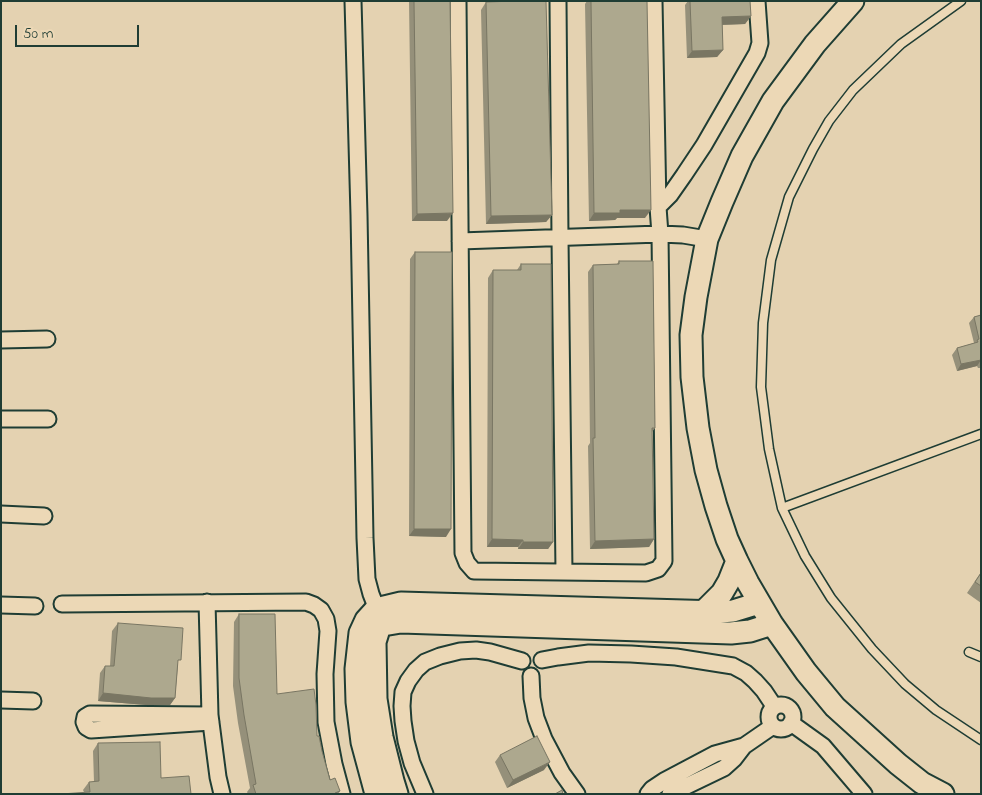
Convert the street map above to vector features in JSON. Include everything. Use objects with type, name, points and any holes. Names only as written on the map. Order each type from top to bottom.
[{"type":"street","points":[[353,1],[367,579],[380,617],[380,629],[375,642],[376,699],[382,737],[398,794]]},
{"type":"street","points":[[458,1],[464,553],[467,563],[474,571],[646,574],[658,569],[664,561],[660,234],[654,1]]},
{"type":"street","points":[[558,1],[564,572]]},
{"type":"street","points":[[658,207],[670,195],[704,145],[758,53],[760,42],[757,1]]},
{"type":"street","points":[[853,1],[815,44],[774,100],[742,156],[707,239],[691,335],[692,377],[698,428],[706,470],[718,515],[737,561],[759,603],[806,672],[835,707],[898,764],[918,788],[943,794]]},
{"type":"street","points":[[460,241],[660,234],[707,239]]},
{"type":"street","points":[[1,340],[47,340]]},
{"type":"street","points":[[1,419],[48,419]]},
{"type":"street","points":[[1,514],[44,516]]},
{"type":"street","points":[[703,612],[722,593],[737,561]]},
{"type":"street","points":[[208,602],[210,718],[222,794]]},
{"type":"street","points":[[62,604],[306,602],[314,605],[321,610],[326,619],[328,631],[325,674],[326,722],[342,794]]},
{"type":"street","points":[[376,794],[362,742],[357,702],[356,668],[360,633],[366,620],[380,617],[401,603],[703,612],[733,610],[759,603]]},
{"type":"street","points":[[1,605],[35,606]]},
{"type":"street","points":[[380,617],[401,622],[731,633],[750,631],[772,624]]},
{"type":"street","points":[[425,794],[412,763],[404,728],[402,706],[408,680],[425,662],[460,651],[476,650],[490,652],[522,661]]},
{"type":"street","points":[[542,660],[589,654],[631,654],[734,666],[755,681],[774,706]]},
{"type":"street","points":[[529,655],[538,656],[542,660],[543,665],[540,674],[531,676],[526,674],[521,666],[522,661],[529,655]]},
{"type":"street","points":[[531,676],[532,698],[536,718],[544,739],[562,773],[577,794]]},
{"type":"street","points":[[1,700],[33,701]]},
{"type":"street","points":[[778,704],[788,706],[793,714],[791,724],[780,729],[773,726],[769,714],[774,706],[778,704]]},
{"type":"street","points":[[90,714],[210,718],[91,730],[86,727],[84,722],[85,716],[90,714]]},
{"type":"street","points":[[791,724],[823,746],[864,794]]},
{"type":"street","points":[[670,794],[724,768],[744,746],[773,726]]},
{"type":"street","points":[[648,794],[664,781],[715,754],[744,746]]},
{"type":"lane","points":[[961,1],[901,44],[853,90],[828,122],[813,149],[789,197],[771,260],[763,323],[761,386],[768,450],[782,508],[805,556],[831,598],[872,649],[905,684],[936,710],[981,740]]},
{"type":"lane","points":[[782,508],[981,434]]},
{"type":"lane","points":[[969,652],[981,657]]},
{"type":"building","points":[[414,1],[450,1],[453,213],[417,214]]},
{"type":"building","points":[[546,1],[552,215],[491,216],[486,2]]},
{"type":"building","points":[[591,1],[647,1],[651,210],[620,210],[620,213],[594,213]]},
{"type":"building","points":[[690,1],[750,1],[751,16],[722,17],[723,50],[692,51]]},
{"type":"building","points":[[415,252],[452,252],[451,529],[414,529]]},
{"type":"building","points":[[619,261],[653,261],[655,428],[652,428],[654,539],[595,541],[593,265],[619,264]]},
{"type":"building","points":[[521,264],[551,264],[553,542],[492,539],[493,270],[521,270]]},
{"type":"building","points":[[981,315],[981,360],[961,364],[957,348],[978,342],[974,317]]},
{"type":"building","points":[[981,573],[981,586],[975,582]]},
{"type":"building","points":[[239,614],[275,614],[277,694],[314,689],[317,736],[319,736],[330,780],[335,778],[340,791],[335,794],[256,794],[253,785],[256,784],[239,678]]},
{"type":"building","points":[[118,623],[183,628],[181,660],[178,660],[175,698],[151,698],[103,693],[105,666],[114,666]]},
{"type":"building","points":[[537,736],[550,762],[513,780],[500,755]]},
{"type":"building","points":[[160,742],[161,778],[189,776],[191,794],[61,794],[90,792],[89,782],[99,781],[98,743]]},
{"type":"building","points":[[562,790],[563,794],[555,794]]}]
